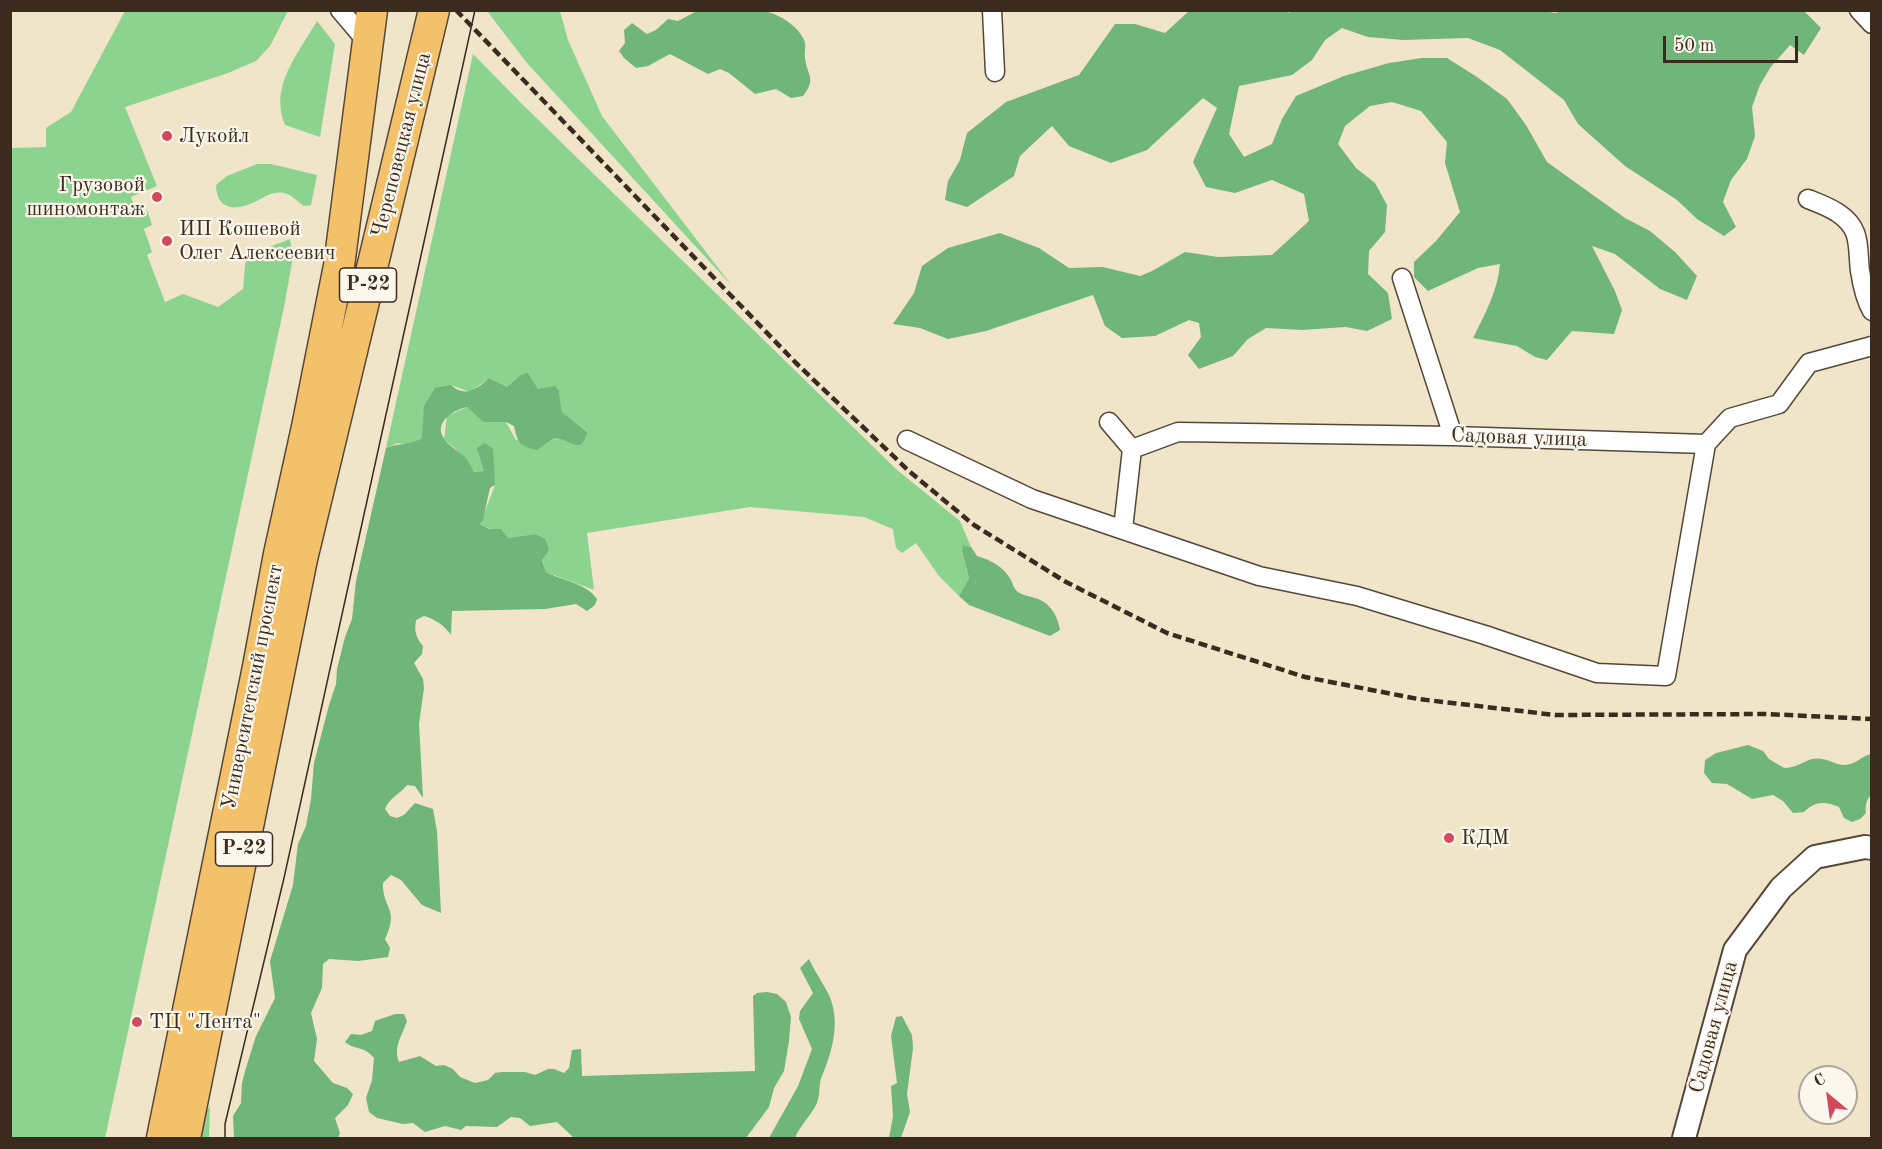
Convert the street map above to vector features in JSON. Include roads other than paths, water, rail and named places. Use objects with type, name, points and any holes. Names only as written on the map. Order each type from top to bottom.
[{"type":"highway","name":"Череповецкая улица","points":[[290,556],[307,427],[339,266],[372,10]]},
{"type":"highway","name":"Череповецкая улица","points":[[290,556],[434,10]]},
{"type":"highway","name":"Университетский проспект","points":[[162,1138],[258,667],[290,556]]},
{"type":"highway","name":"Университетский проспект","points":[[185,1138],[290,556]]},
{"type":"street","points":[[340,10],[368,43]]},
{"type":"street","points":[[992,10],[994,72]]},
{"type":"street","points":[[1858,10],[1872,24]]},
{"type":"street","points":[[1808,199],[1838,213],[1854,227],[1859,243],[1860,270],[1872,311]]},
{"type":"street","points":[[1402,278],[1453,436]]},
{"type":"street","points":[[907,440],[1032,499],[1259,576],[1358,596],[1485,635],[1597,673],[1666,676],[1706,444],[1730,418],[1779,404],[1809,363],[1872,346]]},
{"type":"street","points":[[1109,422],[1132,449],[1123,529]]},
{"type":"street","name":"Садовая улица","points":[[1132,449],[1178,432],[1453,436],[1706,444]]},
{"type":"street","name":"Садовая улица","points":[[1684,1138],[1735,950],[1781,888],[1815,857],[1872,848]]},
{"type":"tram line","points":[[225,1138],[225,1124],[284,878],[475,10]]},
{"type":"railway","points":[[456,10],[796,363],[910,472],[974,525],[1066,582],[1167,633],[1305,677],[1418,699],[1555,715],[1766,714],[1872,719]]},
{"type":"place","name":"Лукойл","points":[[167,136]]},
{"type":"place","name":"Грузовой шиномонтаж","points":[[157,197]]},
{"type":"place","name":"ИП Кошевой Олег Алексеевич","points":[[167,241]]},
{"type":"place","name":"КДМ","points":[[1449,838]]},
{"type":"place","name":"ТЦ \"Лента\"","points":[[137,1022]]}]
